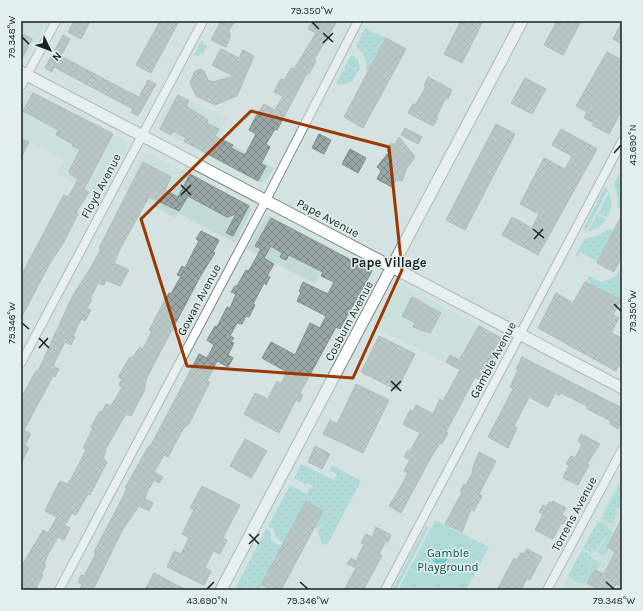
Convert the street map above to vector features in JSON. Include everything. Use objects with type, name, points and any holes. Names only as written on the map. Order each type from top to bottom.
[{"type":"main road","name":"Cosburn Avenue","points":[[221,590],[522,21]]},
{"type":"main road","name":"Pape Avenue","points":[[24,73],[622,388]]},
{"type":"street","points":[[21,86],[24,73],[56,21]]},
{"type":"street","name":"Floyd Avenue","points":[[21,363],[203,21]]},
{"type":"street","name":"Gowan Avenue","points":[[59,590],[266,200],[358,21]]},
{"type":"street","name":"Gamble Avenue","points":[[385,590],[622,141]]},
{"type":"street","name":"Torrens Avenue","points":[[547,590],[622,450]]},
{"type":"highlighted area","points":[[251,111],[389,147],[402,270],[353,378],[187,366],[141,219]]},
{"type":"shaded area","points":[[21,21],[47,22],[26,59],[21,58]]},
{"type":"shaded area","points":[[29,91],[34,92],[93,122],[128,143],[126,151],[102,197],[57,174],[65,160],[21,137],[21,103]]},
{"type":"shaded area","points":[[175,93],[227,118],[218,137],[274,168],[267,179],[261,183],[160,131],[157,127]]},
{"type":"shaded area","points":[[146,152],[250,205],[252,209],[235,243],[178,213],[175,218],[123,190],[142,155]]},
{"type":"shaded area","points":[[268,215],[333,249],[315,284],[247,249],[265,217]]},
{"type":"shaded area","points":[[401,285],[504,339],[483,382],[374,327],[391,294],[394,294],[395,288]]},
{"type":"shaded area","points":[[622,476],[622,590],[561,590],[598,521]]},
{"type":"green space","points":[[365,28],[386,38],[368,71],[366,70],[364,57],[356,46]]},
{"type":"green space","points":[[201,41],[207,46],[203,54],[195,56],[194,55]]},
{"type":"green space","points":[[351,55],[358,60],[360,68],[352,82],[342,85],[336,84]]},
{"type":"green space","points":[[620,173],[622,174],[622,210],[618,208],[618,197],[614,183]]},
{"type":"green space","points":[[605,187],[608,190],[586,231],[583,230]]},
{"type":"green space","points":[[609,192],[612,206],[607,217],[598,214]]},
{"type":"green space","points":[[597,215],[606,219],[600,227],[588,231]]},
{"type":"green space","points":[[608,229],[614,231],[598,262],[580,252],[577,257],[575,256],[584,239],[599,235]]},
{"type":"green space","points":[[622,266],[621,300],[585,282],[589,276],[602,282],[616,276]]},
{"type":"green space","points":[[366,282],[373,285],[361,307],[355,304]]},
{"type":"green space","points":[[301,464],[334,480],[337,474],[329,470],[332,465],[361,481],[327,545],[324,544],[321,547],[322,544],[317,530],[326,522],[316,529],[315,527],[323,511],[306,501],[283,543],[275,537],[274,529],[268,526],[290,485],[307,494],[310,487],[312,488],[313,486],[307,483],[306,485],[294,478]]},
{"type":"green space","points":[[621,482],[622,498],[620,501],[622,505],[620,508],[615,509],[617,514],[612,524],[601,519]]},
{"type":"green space","name":"Gamble Playground","points":[[435,520],[489,547],[466,590],[398,590]]},
{"type":"green space","points":[[598,521],[610,530],[594,553],[583,548]]},
{"type":"green space","points":[[426,526],[429,527],[396,590],[392,590]]},
{"type":"green space","points":[[266,529],[270,531],[271,540],[281,546],[259,590],[237,590],[237,585]]},
{"type":"green space","points":[[610,530],[614,533],[607,547],[609,548],[605,556],[597,552]]},
{"type":"green space","points":[[582,550],[592,556],[586,574],[578,583],[568,576]]},
{"type":"green space","points":[[591,558],[601,563],[597,571],[595,570],[587,583],[578,583],[586,574]]},
{"type":"water","points":[[437,549],[443,549],[448,554],[446,563],[443,565],[437,565],[432,560],[432,554]]},
{"type":"building","points":[[74,21],[90,21],[81,39],[68,32]]},
{"type":"building","points":[[160,21],[179,21],[151,73],[136,65]]},
{"type":"building","points":[[221,21],[235,21],[228,32],[231,34],[226,47],[211,40]]},
{"type":"building","points":[[313,21],[337,21],[314,60],[316,61],[309,74],[307,73],[277,130],[275,129],[266,144],[270,147],[261,164],[266,166],[258,181],[184,141],[186,138],[173,131],[171,135],[160,129],[178,95],[189,101],[186,106],[208,120],[207,123],[219,129],[215,136],[233,145],[231,148],[245,155],[256,134],[249,130],[255,118],[264,104],[275,110],[283,96],[274,92],[279,82],[281,79],[284,80],[291,68],[294,69],[316,33],[308,29]]},
{"type":"building","points":[[461,21],[483,21],[462,63],[444,54]]},
{"type":"building","points":[[557,21],[581,21],[563,55],[544,45]]},
{"type":"building","points":[[622,22],[622,44],[613,39]]},
{"type":"building","points":[[21,33],[32,39],[21,60]]},
{"type":"building","points":[[63,35],[70,39],[61,56],[121,88],[139,97],[148,80],[156,84],[138,116],[131,112],[133,109],[54,67],[52,72],[45,68]]},
{"type":"building","points":[[386,38],[406,49],[363,128],[344,117]]},
{"type":"building","points":[[221,49],[239,58],[243,50],[254,56],[237,96],[215,105],[196,96],[190,83],[195,71],[201,69],[204,71],[208,80],[213,82],[233,76],[212,65]]},
{"type":"building","points":[[607,52],[622,60],[622,110],[609,134],[592,125],[594,123],[584,118],[587,112],[576,106]]},
{"type":"building","points":[[428,77],[452,90],[448,99],[446,98],[433,126],[408,113],[413,104],[415,105],[426,87],[424,86]]},
{"type":"building","points":[[525,78],[546,89],[532,114],[511,103]]},
{"type":"building","points":[[33,93],[113,134],[84,189],[89,192],[76,213],[78,214],[64,242],[50,263],[21,318],[21,276],[64,195],[67,197],[69,196],[78,179],[70,174],[69,171],[80,150],[72,146],[73,144],[56,135],[58,130],[23,111]]},
{"type":"building","points":[[496,124],[515,134],[465,230],[446,220]]},
{"type":"building","points":[[405,128],[422,137],[418,144],[401,135]]},
{"type":"building","points":[[561,129],[597,149],[538,255],[502,235],[512,217],[532,228],[539,214],[520,204],[544,158],[565,169],[572,156],[552,145]]},
{"type":"building","points":[[319,134],[331,140],[324,154],[312,148]]},
{"type":"building","points":[[399,137],[415,157],[407,168],[402,181],[396,180],[392,187],[377,179],[381,171],[377,167],[389,152],[387,151],[390,144],[395,144]]},
{"type":"building","points":[[21,138],[29,142],[21,158]]},
{"type":"building","points":[[350,149],[366,158],[358,173],[342,164]]},
{"type":"building","points":[[143,162],[171,177],[165,190],[178,197],[190,174],[249,206],[233,236],[226,233],[236,214],[227,217],[188,196],[179,211],[149,197],[121,247],[114,263],[129,270],[120,286],[106,280],[104,285],[98,283],[90,299],[92,300],[87,308],[91,310],[85,321],[81,319],[73,336],[75,337],[71,345],[65,342],[53,366],[59,369],[55,377],[53,376],[24,430],[31,434],[25,445],[29,448],[21,463],[21,398],[36,371],[38,371],[72,297],[101,249],[99,248]]},
{"type":"building","points":[[622,215],[622,256],[614,272],[597,263]]},
{"type":"building","points":[[271,218],[372,271],[340,329],[336,327],[300,393],[303,395],[300,402],[296,400],[279,433],[244,414],[255,393],[268,399],[277,381],[281,384],[287,372],[262,358],[271,342],[295,355],[310,323],[320,328],[326,316],[297,301],[303,282],[328,294],[334,282],[321,276],[323,272],[289,255],[286,260],[280,257],[282,253],[271,246],[264,258],[274,264],[267,276],[270,277],[266,285],[264,283],[253,304],[255,305],[249,317],[246,316],[242,324],[237,323],[230,336],[234,338],[231,342],[234,343],[228,355],[233,358],[228,367],[217,361],[207,381],[210,382],[189,424],[183,429],[168,457],[164,455],[154,472],[163,477],[159,483],[154,480],[147,492],[145,499],[153,503],[149,511],[139,506],[123,529],[93,590],[79,590],[82,585],[78,582],[81,575],[84,576],[96,553],[94,552],[127,489],[125,488],[148,447],[151,445],[199,354],[207,358],[214,345],[207,340],[215,326],[217,327],[227,307],[230,308],[236,294],[231,292],[235,286],[237,286],[246,270],[248,271],[251,267],[261,249],[255,246]]},
{"type":"building","points":[[201,231],[219,240],[213,252],[215,253],[201,275],[155,362],[146,380],[144,391],[131,416],[126,414],[105,450],[106,451],[103,458],[107,462],[90,495],[88,494],[76,515],[72,513],[65,525],[70,528],[64,540],[58,537],[48,554],[44,564],[46,565],[41,575],[43,575],[35,590],[21,590],[21,567],[43,530],[48,533],[57,517],[45,511],[53,494],[60,481],[68,484],[71,479],[86,449],[83,448],[93,428],[91,427],[100,411],[102,412],[106,404],[110,406],[113,403],[122,387],[119,385],[122,379],[118,377],[130,357],[132,358],[140,347],[142,349],[144,347],[152,331],[149,330],[165,299],[169,293],[171,294],[181,276],[177,275],[182,266],[185,268],[199,241],[196,239]]},
{"type":"building","points":[[585,282],[621,300],[613,315],[619,318],[611,333],[622,338],[622,367],[619,365],[616,371],[538,328],[556,293],[573,303]]},
{"type":"building","points":[[412,297],[441,313],[430,333],[413,327],[415,323],[402,316]]},
{"type":"building","points":[[479,326],[503,339],[481,380],[475,377],[446,432],[448,433],[442,444],[440,443],[430,459],[401,513],[389,506],[408,473],[404,471],[410,460],[404,457],[408,450],[410,451],[420,433],[403,424],[410,410],[413,411],[416,405],[433,414],[440,399],[443,401],[460,370],[446,362],[450,355],[459,360]]},
{"type":"building","points":[[379,336],[415,354],[397,390],[361,372]]},
{"type":"building","points":[[522,357],[622,408],[622,422],[618,429],[610,424],[611,421],[587,409],[587,406],[561,393],[559,396],[555,393],[548,407],[529,397],[514,426],[517,428],[508,448],[488,437],[513,389],[510,387]]},
{"type":"building","points":[[356,384],[389,400],[363,453],[323,434],[330,420],[337,424]]},
{"type":"building","points":[[581,434],[600,444],[587,464],[589,465],[578,485],[563,478],[569,465],[566,464],[571,456],[575,458],[582,444],[578,442]]},
{"type":"building","points":[[245,439],[267,451],[251,478],[230,466]]},
{"type":"building","points":[[315,446],[330,454],[322,469],[308,462]]},
{"type":"building","points":[[479,452],[496,461],[479,494],[482,496],[474,511],[471,509],[462,532],[445,524],[462,492],[460,491],[464,484],[466,485],[473,471],[472,470]]},
{"type":"building","points":[[202,486],[240,505],[223,538],[227,540],[220,554],[213,551],[205,568],[211,571],[204,585],[167,567],[174,551],[181,554],[189,538],[182,534],[194,510],[190,508]]},
{"type":"building","points":[[306,501],[323,511],[281,590],[271,590],[261,585]]},
{"type":"building","points":[[553,501],[566,508],[562,515],[567,518],[563,524],[561,523],[553,539],[535,530],[543,514],[539,512],[543,505],[546,507],[549,502],[551,503]]},
{"type":"building","points":[[622,518],[622,587],[616,584],[613,590],[600,590],[587,583],[595,570],[604,574],[615,552],[607,547]]},
{"type":"building","points":[[376,527],[391,535],[388,542],[386,541],[379,554],[382,556],[363,590],[344,590],[356,568],[347,564],[351,558],[356,561],[364,544],[361,543],[366,534],[372,537]]},
{"type":"building","points":[[527,549],[542,557],[530,580],[527,578],[521,590],[497,590],[514,558],[517,560],[521,553],[524,554]]},
{"type":"building","points":[[154,573],[158,575],[186,590],[145,590]]},
{"type":"district","name":"Pape Village","points":[[389,262]]}]
